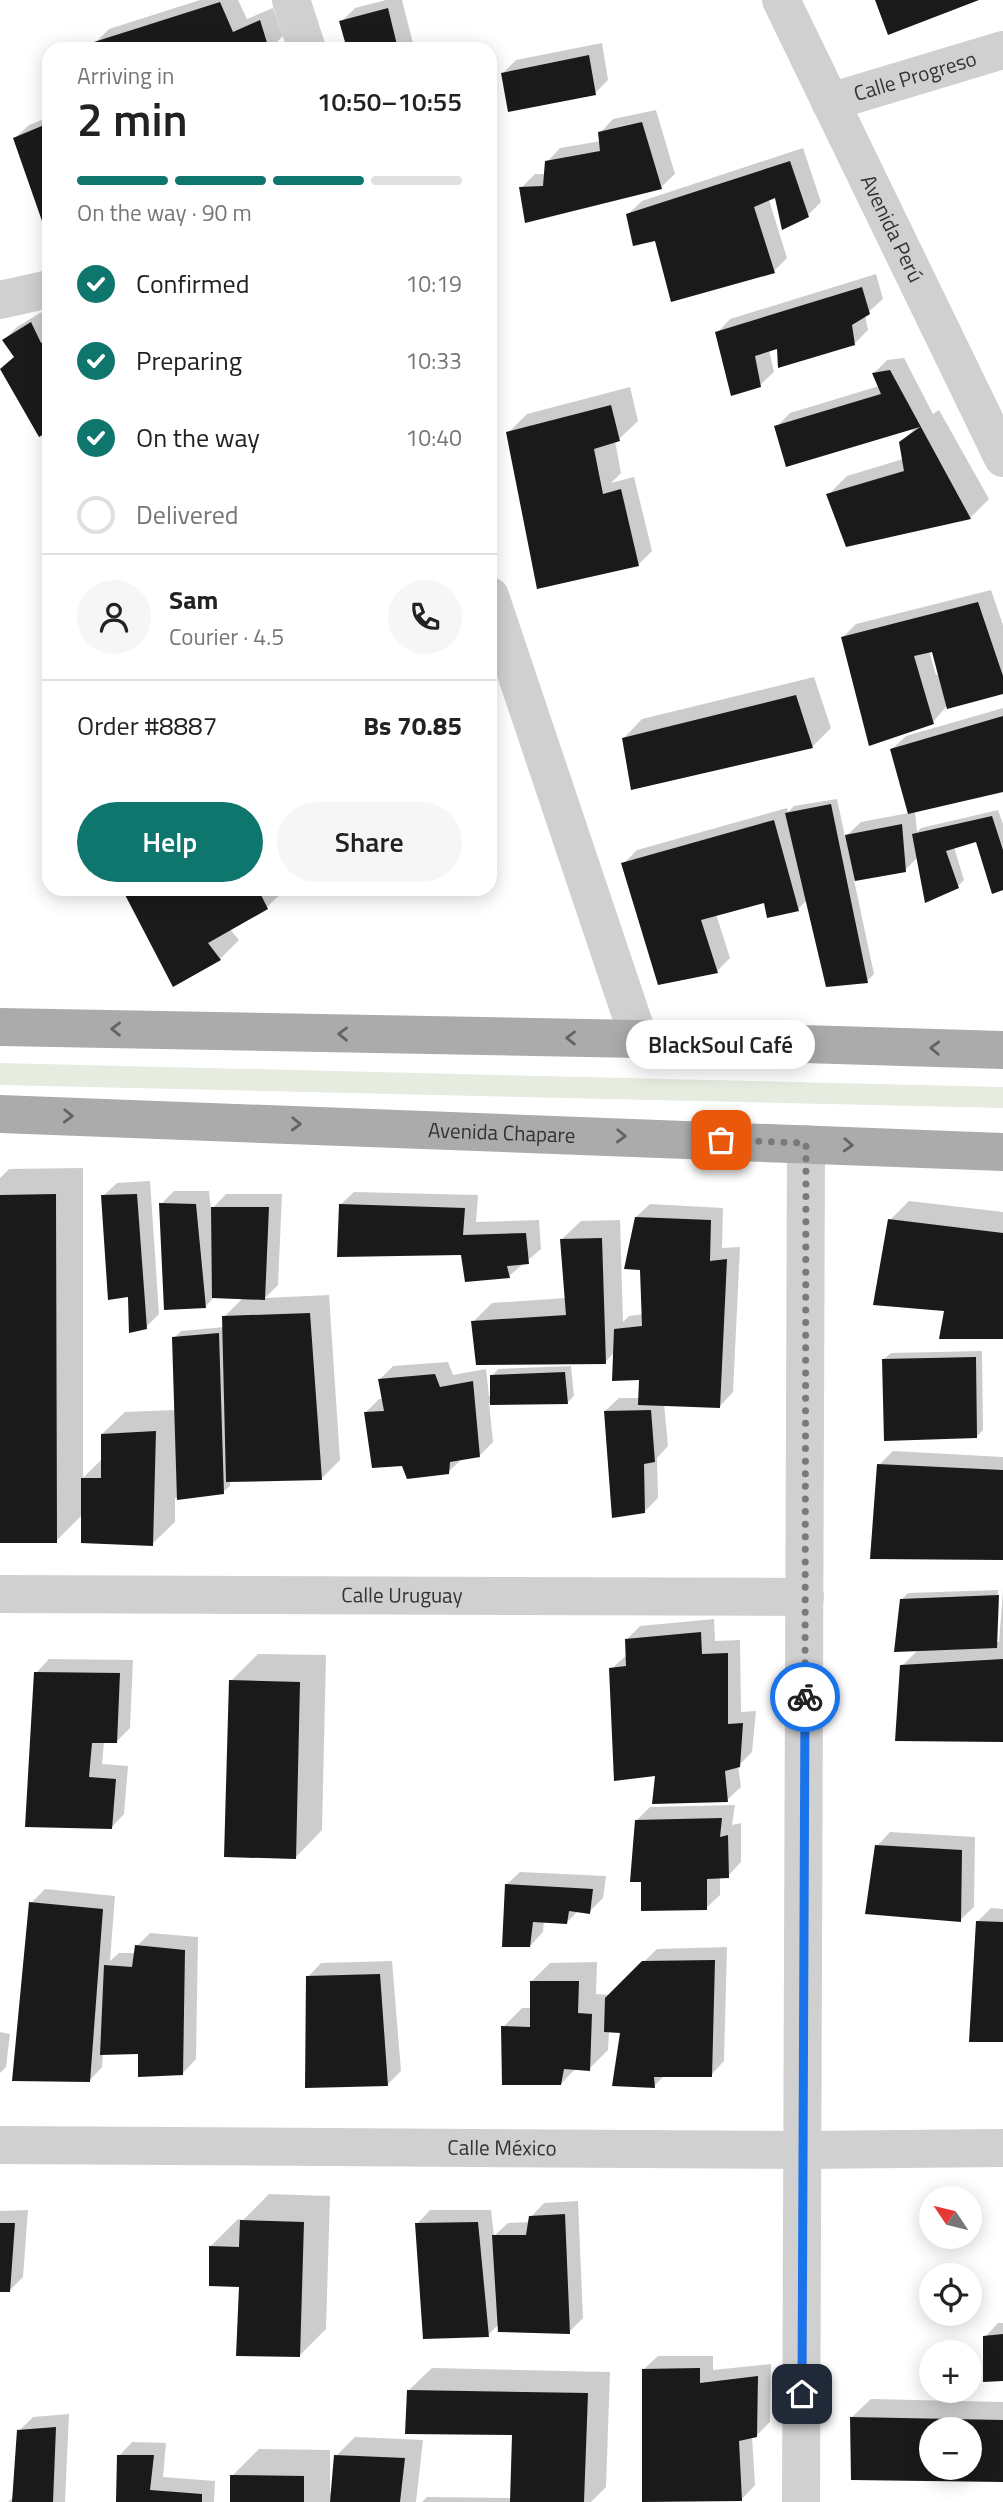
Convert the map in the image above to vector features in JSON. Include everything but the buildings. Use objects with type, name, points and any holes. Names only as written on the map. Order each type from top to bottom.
[{"type":"main road","points":[[0,1027],[639,1039],[1003,1050]]},
{"type":"main road","name":"Avenida Chapare","points":[[0,1114],[1003,1152]]},
{"type":"street","points":[[290,0],[305,42]]},
{"type":"street","name":"Avenida Perú","points":[[781,0],[1003,458]]},
{"type":"street","name":"Calle Progreso","points":[[830,102],[1003,50]]},
{"type":"street","points":[[0,300],[42,291]]},
{"type":"street","points":[[497,617],[639,1039]]},
{"type":"street","points":[[802,2502],[806,1143]]},
{"type":"street","name":"Calle Uruguay","points":[[0,1594],[805,1597]]},
{"type":"street","name":"Calle México","points":[[0,2145],[803,2150],[1003,2148]]},
{"type":"shaded area","points":[[0,1063],[1003,1087],[1003,1108],[0,1085]]},
{"type":"way so far","points":[[721,1140],[806,1143],[805,1697]]},
{"type":"place","name":"BlackSoul Café","points":[[721,1140]]},
{"type":"route","points":[[802,2394],[805,1697]]}]
